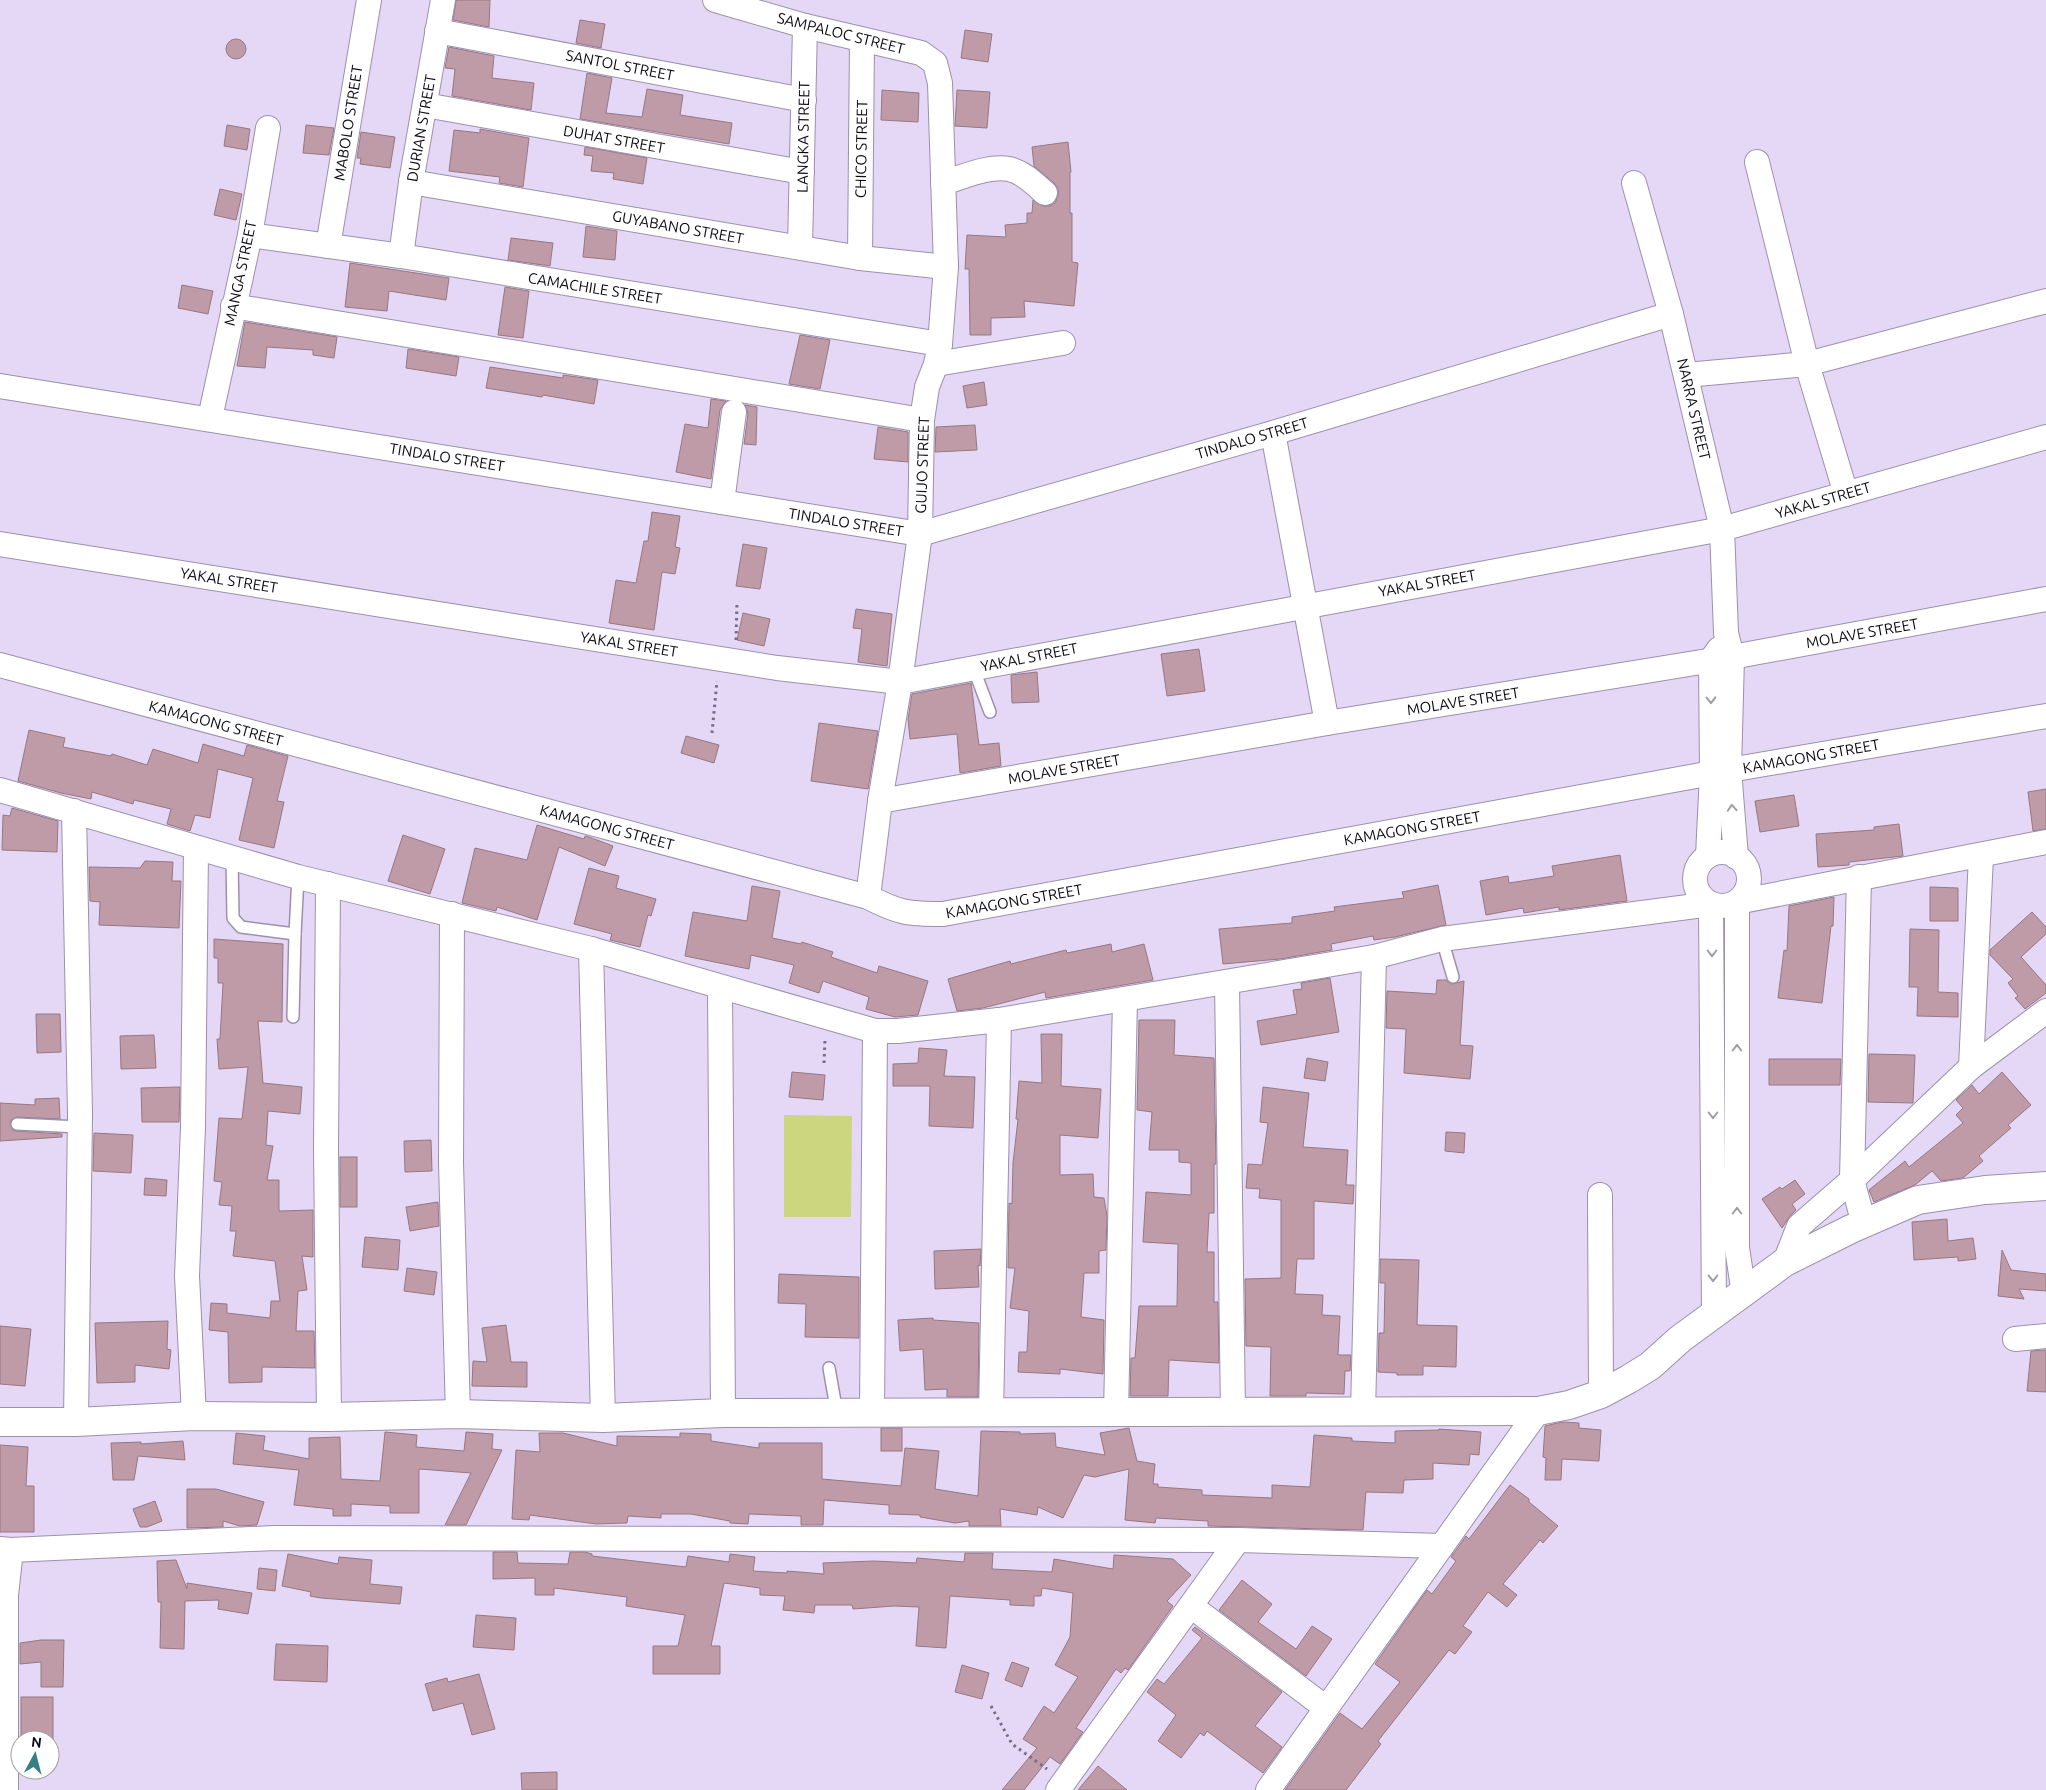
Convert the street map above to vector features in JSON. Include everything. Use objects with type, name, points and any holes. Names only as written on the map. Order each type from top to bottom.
[{"type":"street","name":"MABOLO STREET","points":[[328,246],[369,0]]},
{"type":"street","name":"DURIAN STREET","points":[[402,256],[411,182],[443,0]]},
{"type":"street","name":"SAMPALOC STREET","points":[[715,0],[805,26],[921,53],[936,62]]},
{"type":"street","name":"LANGKA STREET","points":[[800,248],[805,26]]},
{"type":"street","name":"SANTOL STREET","points":[[437,31],[804,100]]},
{"type":"street","name":"CHICO STREET","points":[[860,258],[862,40]]},
{"type":"street","name":"GUIJO STREET","points":[[868,897],[880,800],[900,682],[920,534],[922,420],[927,387],[938,354],[946,267],[940,83],[936,62]]},
{"type":"street","name":"DUHAT STREET","points":[[425,105],[802,172]]},
{"type":"street","name":"MANGA STREET","points":[[210,418],[250,235],[268,128]]},
{"type":"street","points":[[1757,162],[1806,364],[1846,494]]},
{"type":"street","points":[[943,183],[993,169],[1009,169],[1031,180],[1045,193]]},
{"type":"street","name":"GUYABANO STREET","points":[[411,182],[860,258],[946,267]]},
{"type":"street","name":"NARRA STREET","points":[[1634,183],[1671,314],[1722,529],[1723,652],[1721,772],[1708,856]]},
{"type":"street","name":"CAMACHILE STREET","points":[[250,235],[402,256],[938,354],[1063,343]]},
{"type":"street","points":[[1686,375],[1806,364],[2046,301]]},
{"type":"street","points":[[233,306],[922,420]]},
{"type":"street","name":"TINDALO STREET","points":[[0,386],[210,418],[920,534],[1273,433],[1671,314]]},
{"type":"street","points":[[722,502],[734,412]]},
{"type":"street","points":[[1273,433],[1327,723]]},
{"type":"street","name":"YAKAL STREET","points":[[0,544],[777,668],[900,682],[1305,605],[1722,529],[2046,436]]},
{"type":"street","name":"MOLAVE STREET","points":[[880,800],[1723,652],[2046,599]]},
{"type":"street","name":"KAMAGONG STREET","points":[[0,665],[868,897],[893,910],[910,914],[943,914],[1721,772],[2046,716]]},
{"type":"street","name":"NARRA STREET","points":[[1721,772],[1736,857]]},
{"type":"street","points":[[0,790],[298,877],[591,949],[875,1031],[898,1031],[1000,1020],[1374,957],[1442,938],[1711,904]]},
{"type":"street","points":[[74,811],[79,1126],[76,1422]]},
{"type":"street","points":[[1744,1294],[1737,1248],[1737,902],[1747,888],[1749,879],[1743,862],[1736,857],[1722,852],[1708,856],[1697,868],[1695,885],[1704,900],[1720,906],[1737,902],[1859,877],[1981,856],[2046,842]]},
{"type":"street","points":[[194,1416],[187,1276],[193,1127],[196,848]]},
{"type":"street","points":[[1972,1066],[1981,856]]},
{"type":"street","points":[[1859,877],[1852,1180],[1864,1224]]},
{"type":"street","points":[[328,884],[326,1149],[329,1417]]},
{"type":"street","points":[[1711,904],[1714,1314]]},
{"type":"street","points":[[452,914],[451,1163],[458,1414]]},
{"type":"street","points":[[591,949],[603,1418]]},
{"type":"street","points":[[1364,1412],[1374,957]]},
{"type":"street","points":[[1227,982],[1233,1413]]},
{"type":"street","points":[[720,987],[723,1413]]},
{"type":"street","points":[[1116,1413],[1125,999]]},
{"type":"street","points":[[1785,1262],[1799,1226],[1852,1180],[1972,1066],[2046,1011]]},
{"type":"street","points":[[991,1413],[1000,1020]]},
{"type":"street","points":[[872,1413],[875,1031]]},
{"type":"street","points":[[0,1422],[76,1422],[194,1416],[329,1417],[458,1414],[603,1418],[723,1413],[1538,1411],[1569,1405],[1601,1394],[1650,1366],[1714,1314],[1744,1294],[1785,1262],[1918,1200],[1985,1190],[2046,1186]]},
{"type":"street","points":[[1600,1195],[1601,1394]]},
{"type":"street","points":[[2015,1339],[2046,1336]]},
{"type":"street","points":[[1268,1790],[1538,1411]]},
{"type":"street","points":[[6,1790],[3,1649],[6,1550],[274,1538],[1238,1540],[1442,1546]]},
{"type":"street","points":[[1061,1786],[1238,1540]]},
{"type":"street","points":[[1191,1606],[1326,1708]]},
{"type":"lane","points":[[973,668],[990,712]]},
{"type":"lane","points":[[232,858],[233,918],[241,927],[295,934]]},
{"type":"lane","points":[[293,1017],[298,877]]},
{"type":"lane","points":[[1442,938],[1453,977]]},
{"type":"lane","points":[[17,1124],[79,1126]]},
{"type":"lane","points":[[829,1368],[837,1413]]},
{"type":"path","points":[[712,733],[737,603]]},
{"type":"path","points":[[991,1706],[1012,1744],[1061,1786]]},
{"type":"green space","points":[[784,1115],[852,1116],[851,1217],[784,1217]]},
{"type":"building","points":[[456,0],[490,0],[489,27],[453,20]]},
{"type":"building","points":[[580,20],[605,24],[601,48],[576,43]]},
{"type":"building","points":[[965,30],[992,34],[988,62],[961,58]]},
{"type":"building","points":[[236,39],[243,42],[246,49],[243,56],[236,59],[229,56],[226,49],[229,42]]},
{"type":"building","points":[[449,47],[494,56],[492,78],[534,83],[531,110],[452,96],[455,69],[445,68]]},
{"type":"building","points":[[587,73],[612,78],[606,113],[642,117],[647,89],[683,95],[680,115],[732,123],[729,144],[580,119]]},
{"type":"building","points":[[882,90],[919,93],[918,122],[881,120]]},
{"type":"building","points":[[957,90],[990,92],[987,128],[955,126]]},
{"type":"building","points":[[227,125],[250,129],[247,150],[224,146]]},
{"type":"building","points":[[306,125],[334,128],[329,155],[303,153]]},
{"type":"building","points":[[480,129],[529,138],[523,187],[499,183],[500,177],[449,171],[454,130],[480,133]]},
{"type":"building","points":[[361,132],[395,137],[390,168],[360,164],[361,158],[357,158]]},
{"type":"building","points":[[1068,142],[1071,172],[1072,262],[1078,263],[1074,306],[1024,301],[1025,317],[991,318],[991,335],[970,335],[969,269],[965,269],[967,235],[1006,237],[1005,225],[1027,223],[1027,213],[1032,213],[1033,200],[1043,206],[1055,203],[1058,196],[1058,188],[1034,166],[1032,147]]},
{"type":"building","points":[[585,147],[647,158],[643,184],[613,179],[614,173],[591,171],[593,156],[584,155]]},
{"type":"building","points":[[220,189],[242,194],[236,220],[214,215]]},
{"type":"building","points":[[586,226],[617,231],[615,260],[583,257]]},
{"type":"building","points":[[511,238],[553,243],[550,266],[508,260]]},
{"type":"building","points":[[350,263],[449,278],[446,300],[389,291],[387,311],[345,307]]},
{"type":"building","points":[[182,285],[213,291],[208,314],[178,308]]},
{"type":"building","points":[[505,287],[529,291],[523,338],[498,335]]},
{"type":"building","points":[[245,322],[337,337],[334,358],[313,355],[313,350],[267,347],[265,368],[237,366]]},
{"type":"building","points":[[800,335],[830,340],[820,389],[789,384]]},
{"type":"building","points":[[408,349],[459,357],[456,376],[406,368]]},
{"type":"building","points":[[490,367],[563,378],[563,375],[598,380],[594,404],[486,388]]},
{"type":"building","points":[[984,382],[987,405],[967,408],[963,386]]},
{"type":"building","points":[[711,399],[726,401],[720,410],[711,479],[676,472],[685,424],[708,428]]},
{"type":"building","points":[[745,405],[757,407],[756,445],[744,444],[748,414]]},
{"type":"building","points":[[975,425],[977,450],[935,452],[936,427]]},
{"type":"building","points":[[878,427],[908,432],[908,462],[874,459]]},
{"type":"building","points":[[652,512],[680,516],[675,547],[680,548],[675,574],[662,572],[654,630],[609,623],[616,580],[636,583],[644,541],[648,541]]},
{"type":"building","points":[[743,544],[767,548],[760,589],[736,586]]},
{"type":"building","points":[[856,609],[892,614],[887,666],[858,662],[862,629],[853,628]]},
{"type":"building","points":[[743,613],[770,619],[764,646],[737,640]]},
{"type":"building","points":[[1199,649],[1205,691],[1167,696],[1161,654]]},
{"type":"building","points":[[1037,672],[1039,702],[1012,703],[1011,675]]},
{"type":"building","points":[[971,683],[979,745],[999,743],[1001,766],[960,773],[957,734],[910,739],[908,719],[912,694]]},
{"type":"building","points":[[819,723],[878,731],[868,789],[811,781]]},
{"type":"building","points":[[29,730],[65,738],[63,747],[111,756],[112,754],[147,765],[153,749],[198,763],[203,744],[244,756],[247,745],[288,756],[277,801],[284,802],[274,848],[239,840],[253,778],[218,769],[210,818],[195,815],[190,831],[167,824],[171,809],[134,800],[133,804],[92,792],[91,799],[18,781]]},
{"type":"building","points":[[686,736],[719,745],[714,763],[681,753]]},
{"type":"building","points":[[2046,789],[2046,829],[2033,831],[2028,792]]},
{"type":"building","points":[[1794,795],[1799,826],[1760,832],[1755,801]]},
{"type":"building","points":[[12,808],[58,821],[57,852],[2,850],[3,815],[10,816]]},
{"type":"building","points":[[1899,824],[1903,856],[1849,862],[1849,865],[1818,867],[1816,834],[1874,830],[1874,827]]},
{"type":"building","points":[[537,825],[584,839],[585,836],[589,837],[613,846],[605,866],[559,847],[537,920],[497,907],[496,911],[462,903],[475,848],[527,860]]},
{"type":"building","points":[[403,835],[445,849],[430,894],[388,881]]},
{"type":"building","points":[[1620,855],[1627,901],[1559,910],[1559,907],[1524,913],[1523,908],[1486,915],[1480,881],[1508,876],[1509,883],[1554,876],[1552,866]]},
{"type":"building","points":[[145,861],[173,862],[172,881],[181,881],[179,928],[99,925],[100,902],[90,901],[89,867],[140,868]]},
{"type":"building","points":[[589,868],[619,876],[616,888],[656,899],[651,916],[648,915],[640,947],[610,940],[612,934],[574,924]]},
{"type":"building","points":[[1438,885],[1446,925],[1395,937],[1374,940],[1373,936],[1331,944],[1332,950],[1280,959],[1223,964],[1219,929],[1292,923],[1292,917],[1335,911],[1334,907],[1404,898],[1402,892]]},
{"type":"building","points":[[752,886],[780,891],[772,938],[801,944],[802,942],[833,952],[831,957],[877,973],[879,966],[928,981],[918,1015],[895,1017],[866,1009],[869,997],[823,981],[819,993],[789,983],[794,965],[751,955],[749,969],[685,956],[693,912],[747,921]]},
{"type":"building","points":[[1930,887],[1958,888],[1958,921],[1930,921]]},
{"type":"building","points":[[1834,897],[1833,926],[1831,926],[1822,1003],[1778,998],[1784,950],[1787,951],[1789,906]]},
{"type":"building","points":[[2032,912],[2046,927],[2046,934],[2021,957],[2046,985],[2046,993],[2025,1009],[2015,998],[2018,996],[2008,983],[2013,979],[1990,955],[1990,950]]},
{"type":"building","points":[[1910,929],[1939,930],[1938,992],[1958,993],[1958,1017],[1917,1016],[1918,987],[1909,987]]},
{"type":"building","points":[[214,939],[283,944],[282,1022],[258,1021],[263,1083],[302,1087],[300,1114],[268,1111],[266,1145],[273,1146],[267,1180],[279,1180],[279,1211],[313,1210],[313,1257],[302,1256],[307,1290],[298,1291],[296,1331],[314,1331],[315,1368],[262,1367],[262,1382],[229,1383],[228,1332],[209,1330],[211,1303],[227,1304],[227,1313],[270,1318],[271,1301],[280,1301],[275,1261],[233,1256],[236,1231],[230,1231],[232,1206],[219,1205],[222,1182],[214,1181],[219,1118],[242,1119],[248,1067],[219,1069],[217,1039],[220,1039],[223,983],[218,983],[218,958],[214,958]]},
{"type":"building","points":[[1111,944],[1112,952],[1144,944],[1153,980],[1046,998],[1045,992],[983,1008],[957,1011],[948,979],[1010,961],[1011,964],[1066,950],[1067,953]]},
{"type":"building","points":[[1330,978],[1339,1032],[1261,1045],[1257,1021],[1297,1014],[1293,990],[1302,989],[1301,983]]},
{"type":"building","points":[[1437,980],[1446,980],[1452,984],[1464,981],[1460,1045],[1473,1046],[1470,1079],[1404,1073],[1406,1029],[1386,1028],[1387,991],[1436,994]]},
{"type":"building","points":[[36,1014],[60,1014],[61,1052],[37,1053]]},
{"type":"building","points":[[1139,1020],[1175,1020],[1174,1055],[1214,1058],[1216,1164],[1214,1164],[1214,1213],[1209,1213],[1207,1252],[1214,1252],[1214,1302],[1218,1302],[1219,1363],[1169,1360],[1168,1396],[1130,1396],[1131,1358],[1135,1358],[1139,1306],[1177,1306],[1178,1244],[1143,1242],[1146,1192],[1191,1195],[1191,1163],[1179,1162],[1179,1150],[1149,1150],[1152,1112],[1137,1110]]},
{"type":"building","points":[[1041,1034],[1062,1034],[1061,1086],[1101,1089],[1098,1138],[1060,1135],[1060,1175],[1093,1174],[1094,1197],[1104,1198],[1107,1216],[1106,1250],[1099,1251],[1099,1273],[1084,1273],[1081,1317],[1104,1320],[1103,1374],[1060,1369],[1060,1374],[1018,1372],[1019,1352],[1027,1352],[1029,1311],[1010,1308],[1015,1268],[1008,1268],[1009,1203],[1012,1204],[1019,1081],[1042,1083]]},
{"type":"building","points":[[154,1035],[156,1068],[121,1069],[120,1036]]},
{"type":"building","points":[[919,1048],[947,1050],[944,1076],[975,1077],[973,1128],[929,1126],[930,1086],[893,1086],[893,1064],[918,1063]]},
{"type":"building","points":[[1869,1054],[1915,1055],[1913,1103],[1868,1102]]},
{"type":"building","points":[[1307,1058],[1328,1062],[1325,1081],[1304,1078]]},
{"type":"building","points":[[1769,1059],[1841,1059],[1840,1085],[1769,1085]]},
{"type":"building","points":[[792,1072],[825,1075],[823,1100],[789,1097]]},
{"type":"building","points":[[2002,1072],[2031,1105],[2008,1125],[2011,1128],[1979,1156],[1983,1161],[1963,1178],[1941,1181],[1932,1171],[1915,1185],[1874,1202],[1869,1190],[1905,1161],[1909,1167],[1963,1123],[1956,1115],[1963,1108],[1956,1100],[1972,1085],[1979,1094]]},
{"type":"building","points":[[180,1087],[179,1122],[142,1122],[141,1088]]},
{"type":"building","points":[[1263,1087],[1309,1093],[1303,1147],[1348,1150],[1346,1185],[1354,1185],[1353,1204],[1314,1201],[1314,1259],[1297,1259],[1295,1294],[1323,1295],[1322,1315],[1340,1316],[1338,1355],[1351,1355],[1350,1371],[1345,1371],[1344,1394],[1306,1393],[1306,1396],[1270,1396],[1271,1347],[1246,1346],[1245,1279],[1281,1278],[1281,1200],[1259,1198],[1260,1189],[1246,1188],[1248,1164],[1262,1165],[1268,1123],[1260,1122]]},
{"type":"building","points":[[59,1098],[60,1119],[17,1117],[11,1120],[10,1124],[13,1130],[16,1131],[62,1134],[62,1137],[0,1141],[0,1103],[35,1105],[35,1099]]},
{"type":"building","points":[[1446,1132],[1465,1133],[1464,1153],[1445,1151]]},
{"type":"building","points":[[94,1133],[133,1135],[131,1173],[93,1171]]},
{"type":"building","points":[[431,1140],[432,1171],[405,1172],[404,1141]]},
{"type":"building","points":[[340,1157],[357,1157],[357,1207],[340,1207]]},
{"type":"building","points":[[145,1178],[167,1180],[166,1196],[144,1195]]},
{"type":"building","points":[[1795,1180],[1805,1194],[1792,1204],[1796,1210],[1782,1228],[1762,1199]]},
{"type":"building","points":[[438,1202],[439,1226],[410,1231],[406,1207]]},
{"type":"building","points":[[1947,1219],[1948,1241],[1973,1238],[1976,1259],[1958,1261],[1958,1257],[1914,1260],[1912,1222]]},
{"type":"building","points":[[365,1237],[400,1240],[398,1270],[362,1267]]},
{"type":"building","points":[[981,1249],[980,1266],[978,1265],[979,1287],[935,1289],[934,1251]]},
{"type":"building","points":[[2002,1250],[2011,1270],[2046,1274],[2046,1291],[2019,1289],[2024,1299],[1998,1296]]},
{"type":"building","points":[[1380,1259],[1419,1260],[1417,1325],[1457,1326],[1456,1367],[1423,1366],[1423,1375],[1397,1375],[1397,1373],[1378,1372],[1379,1333],[1384,1333],[1385,1283],[1380,1283]]},
{"type":"building","points":[[407,1268],[437,1272],[434,1295],[404,1291]]},
{"type":"building","points":[[779,1274],[859,1277],[859,1338],[805,1337],[806,1304],[778,1303]]},
{"type":"building","points":[[933,1318],[933,1320],[979,1323],[978,1397],[947,1397],[947,1389],[925,1390],[923,1349],[900,1351],[898,1320]]},
{"type":"building","points":[[168,1321],[167,1349],[171,1350],[169,1369],[135,1365],[135,1382],[97,1383],[95,1323]]},
{"type":"building","points":[[506,1325],[511,1362],[527,1362],[527,1387],[472,1386],[473,1361],[487,1362],[482,1328]]},
{"type":"building","points":[[0,1326],[31,1329],[25,1386],[0,1384]]},
{"type":"building","points":[[2046,1350],[2046,1392],[2027,1391],[2031,1351]]},
{"type":"building","points":[[1562,1422],[1579,1423],[1579,1428],[1601,1430],[1599,1461],[1562,1459],[1561,1480],[1545,1480],[1546,1458],[1543,1457],[1545,1426]]},
{"type":"building","points":[[881,1428],[902,1428],[902,1451],[881,1451]]},
{"type":"building","points":[[1129,1428],[1137,1461],[1155,1464],[1153,1484],[1158,1484],[1158,1487],[1202,1490],[1202,1495],[1272,1498],[1272,1485],[1310,1487],[1314,1435],[1352,1438],[1352,1441],[1395,1443],[1395,1431],[1439,1429],[1481,1432],[1479,1455],[1470,1454],[1469,1465],[1433,1463],[1433,1479],[1404,1480],[1403,1493],[1366,1492],[1363,1530],[1208,1526],[1208,1521],[1156,1518],[1155,1523],[1125,1520],[1129,1469],[1095,1477],[1084,1475],[1063,1518],[1038,1507],[1037,1515],[1000,1509],[1001,1526],[969,1526],[969,1521],[955,1523],[920,1517],[920,1515],[889,1514],[889,1505],[824,1500],[823,1525],[801,1525],[801,1516],[749,1514],[748,1524],[730,1523],[730,1521],[691,1514],[661,1514],[661,1518],[628,1516],[627,1523],[596,1524],[530,1515],[529,1520],[512,1519],[516,1450],[540,1452],[539,1433],[563,1433],[617,1446],[617,1436],[680,1437],[680,1433],[711,1434],[711,1441],[759,1448],[759,1443],[822,1443],[822,1479],[901,1486],[905,1448],[939,1451],[935,1489],[978,1496],[981,1431],[1020,1432],[1020,1434],[1055,1433],[1056,1447],[1105,1455],[1100,1433]]},
{"type":"building","points":[[385,1432],[417,1435],[416,1447],[464,1451],[466,1432],[493,1434],[492,1449],[502,1450],[466,1525],[445,1525],[471,1473],[419,1469],[419,1513],[390,1513],[390,1506],[351,1504],[351,1516],[333,1516],[333,1509],[294,1505],[299,1470],[233,1464],[236,1433],[265,1436],[263,1450],[309,1459],[309,1438],[340,1437],[341,1479],[380,1481]]},
{"type":"building","points":[[183,1441],[185,1460],[138,1456],[134,1480],[113,1480],[111,1443],[141,1442],[141,1444]]},
{"type":"building","points":[[0,1445],[28,1447],[26,1486],[34,1486],[34,1532],[0,1532]]},
{"type":"building","points":[[1510,1485],[1529,1499],[1529,1502],[1558,1526],[1543,1543],[1540,1540],[1503,1584],[1517,1595],[1507,1607],[1488,1592],[1463,1626],[1472,1632],[1455,1654],[1449,1650],[1378,1741],[1381,1744],[1346,1790],[1285,1790],[1340,1713],[1362,1729],[1400,1682],[1375,1664],[1427,1590],[1432,1594],[1456,1561],[1451,1557],[1466,1536],[1469,1539]]},
{"type":"building","points":[[187,1489],[216,1489],[264,1502],[257,1525],[240,1526],[223,1521],[223,1527],[187,1528]]},
{"type":"building","points":[[155,1501],[162,1521],[147,1527],[140,1527],[133,1509]]},
{"type":"building","points":[[493,1552],[517,1552],[518,1563],[568,1564],[570,1552],[585,1552],[592,1554],[592,1556],[686,1567],[688,1556],[729,1562],[730,1554],[755,1557],[753,1571],[824,1574],[823,1563],[874,1561],[916,1563],[917,1558],[964,1562],[965,1553],[993,1553],[992,1569],[1052,1572],[1054,1559],[1113,1569],[1114,1555],[1173,1559],[1191,1575],[1167,1601],[1173,1606],[1128,1670],[1125,1668],[1121,1673],[1116,1669],[1076,1728],[1083,1732],[1060,1764],[1050,1757],[1024,1790],[1002,1790],[1037,1748],[1023,1739],[1044,1706],[1054,1713],[1078,1677],[1055,1665],[1070,1637],[1073,1593],[1042,1588],[1041,1596],[1034,1596],[1034,1606],[1010,1605],[1010,1600],[950,1596],[946,1648],[916,1646],[919,1607],[894,1606],[853,1609],[852,1605],[815,1605],[814,1613],[783,1610],[785,1596],[760,1595],[760,1588],[724,1583],[711,1646],[720,1646],[720,1674],[653,1674],[653,1646],[678,1646],[685,1615],[626,1606],[627,1597],[554,1588],[554,1595],[535,1595],[535,1578],[493,1579]]},
{"type":"building","points":[[288,1554],[338,1564],[339,1557],[372,1560],[370,1584],[402,1587],[400,1604],[321,1598],[310,1596],[311,1592],[282,1586]]},
{"type":"building","points":[[176,1560],[187,1589],[187,1583],[252,1593],[248,1614],[218,1609],[219,1600],[185,1601],[184,1649],[160,1648],[161,1602],[158,1602],[157,1561]]},
{"type":"building","points":[[259,1568],[277,1570],[275,1591],[257,1589]]},
{"type":"building","points":[[1242,1580],[1272,1604],[1258,1622],[1296,1649],[1312,1626],[1332,1639],[1306,1676],[1219,1610]]},
{"type":"building","points":[[476,1615],[516,1618],[514,1650],[473,1647]]},
{"type":"building","points":[[1195,1627],[1282,1692],[1255,1726],[1282,1747],[1263,1773],[1207,1731],[1204,1736],[1200,1733],[1181,1758],[1158,1741],[1176,1715],[1147,1692],[1157,1679],[1164,1684],[1202,1638],[1192,1630]]},
{"type":"building","points":[[41,1640],[64,1640],[63,1687],[41,1687],[41,1662],[20,1664],[20,1643]]},
{"type":"building","points":[[276,1644],[328,1646],[327,1682],[274,1680]]},
{"type":"building","points":[[1012,1662],[1029,1668],[1022,1687],[1005,1680]]},
{"type":"building","points":[[962,1665],[989,1673],[982,1699],[955,1692]]},
{"type":"building","points":[[479,1674],[495,1729],[472,1735],[463,1703],[433,1711],[425,1684],[447,1678],[448,1682]]},
{"type":"building","points":[[21,1697],[53,1697],[53,1730],[21,1730]]},
{"type":"building","points":[[1098,1766],[1127,1790],[1078,1790]]},
{"type":"building","points":[[557,1772],[557,1790],[522,1790],[521,1773]]}]
